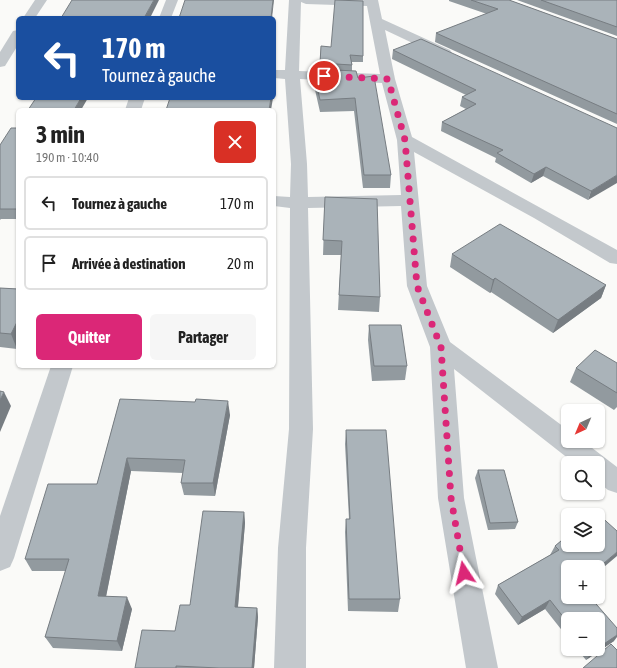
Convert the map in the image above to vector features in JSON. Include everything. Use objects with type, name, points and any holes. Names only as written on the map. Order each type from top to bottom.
[{"type":"street","points":[[30,16],[41,0]]},
{"type":"street","points":[[166,16],[172,0]]},
{"type":"street","points":[[290,668],[292,548],[300,429],[300,203],[299,164],[283,74],[295,0]]},
{"type":"street","points":[[306,0],[373,8],[461,60]]},
{"type":"street","points":[[373,8],[388,79],[405,140],[417,286],[441,347],[451,498],[482,668]]},
{"type":"street","points":[[3,62],[16,38]]},
{"type":"street","points":[[283,74],[388,79]]},
{"type":"street","points":[[405,140],[541,214],[617,258]]},
{"type":"street","points":[[276,202],[300,203],[409,200]]},
{"type":"street","points":[[441,347],[584,456]]},
{"type":"street","points":[[0,558],[61,368]]},
{"type":"street","points":[[605,473],[617,482]]},
{"type":"building","points":[[72,0],[154,0],[145,16],[62,16]]},
{"type":"building","points":[[185,0],[273,0],[271,16],[180,16]]},
{"type":"building","points":[[335,0],[363,1],[363,56],[350,55],[352,65],[320,63],[321,46],[331,47]]},
{"type":"building","points":[[471,0],[509,0],[617,39],[617,114],[436,33],[498,9]]},
{"type":"building","points":[[541,0],[617,0],[617,27]]},
{"type":"building","points":[[421,39],[617,128],[617,175],[591,191],[546,167],[534,174],[497,153],[503,150],[442,122],[476,104],[462,97],[476,90],[393,50]]},
{"type":"building","points":[[313,69],[356,71],[358,78],[374,76],[391,175],[364,175],[355,98],[320,100]]},
{"type":"building","points":[[35,100],[80,100],[75,108],[29,108]]},
{"type":"building","points":[[169,100],[271,100],[269,108],[167,108]]},
{"type":"building","points":[[11,128],[16,128],[16,209],[0,209],[0,145]]},
{"type":"building","points":[[325,197],[377,199],[380,297],[339,295],[342,241],[323,240]]},
{"type":"building","points":[[500,224],[606,285],[558,320],[495,278],[493,280],[452,254]]},
{"type":"building","points":[[0,288],[16,289],[16,324],[11,334],[0,333]]},
{"type":"building","points":[[369,325],[401,325],[407,366],[374,366]]},
{"type":"building","points":[[595,350],[617,363],[617,393],[576,368]]},
{"type":"building","points":[[0,391],[4,392],[0,400]]},
{"type":"building","points":[[120,399],[195,402],[196,399],[228,401],[213,483],[181,483],[185,460],[127,458],[98,596],[127,597],[117,641],[45,637],[69,559],[25,559],[48,484],[97,484]]},
{"type":"building","points":[[346,430],[386,430],[400,599],[349,599],[346,519],[350,519]]},
{"type":"building","points":[[478,470],[504,470],[518,522],[490,523]]},
{"type":"building","points":[[203,511],[244,512],[235,607],[257,608],[252,668],[176,666],[176,668],[135,668],[142,630],[175,631],[180,605],[190,605]]},
{"type":"building","points":[[605,520],[617,531],[617,552],[605,562],[605,560],[561,560],[561,604],[596,604],[603,612],[561,612],[561,614],[550,600],[522,617],[498,585],[559,550],[555,546],[561,541],[561,552],[605,552]]},
{"type":"building","points":[[605,614],[617,628],[617,635],[605,643]]},
{"type":"building","points":[[611,644],[617,650],[617,668],[583,668],[597,656],[605,656],[605,649]]},
{"type":"route","points":[[324,76],[388,79],[405,140],[417,286],[441,347],[451,498],[464,573]]}]
